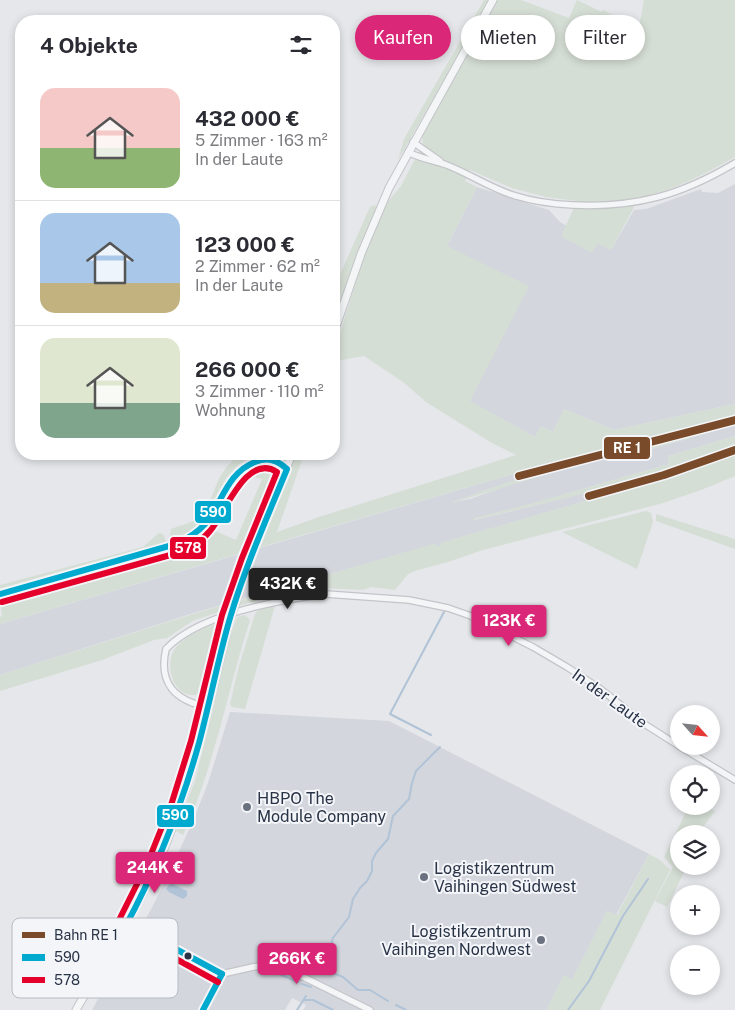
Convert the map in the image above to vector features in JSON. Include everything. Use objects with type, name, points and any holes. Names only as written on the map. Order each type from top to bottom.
[{"type":"street","points":[[340,314],[360,254],[389,188],[493,0]]},
{"type":"street","points":[[413,142],[444,164]]},
{"type":"street","points":[[408,152],[444,164],[517,197],[554,204],[592,206],[624,204],[657,198],[708,178],[735,163]]},
{"type":"street","points":[[0,594],[181,543],[204,526],[234,476],[245,466],[259,460]]},
{"type":"street","points":[[273,460],[286,472]]},
{"type":"street","points":[[130,918],[160,859],[179,810],[194,760],[230,620],[254,548],[290,460]]},
{"type":"street","points":[[254,462],[286,472]]},
{"type":"street","name":"In der Laute","points":[[208,707],[186,700],[174,692],[167,682],[163,668],[166,649],[178,638],[201,625],[239,612],[292,598],[326,594],[409,600],[448,608],[471,616],[533,647],[600,688],[646,725],[670,740]]},
{"type":"street","name":"In der Laute","points":[[694,755],[735,780]]},
{"type":"street","points":[[178,950],[222,974],[268,964],[277,964],[370,1010]]},
{"type":"street","points":[[203,1010],[222,974]]},
{"type":"street","points":[[76,1010],[83,998]]},
{"type":"shaded area","points":[[484,0],[490,0],[481,15],[475,15]]},
{"type":"shaded area","points":[[496,0],[521,0],[565,16],[565,60],[645,60],[645,15],[641,15],[644,0],[735,0],[735,157],[689,181],[639,198],[611,250],[598,243],[592,253],[564,238],[562,234],[577,201],[546,197],[512,188],[470,170],[465,181],[477,187],[447,246],[529,286],[470,401],[535,437],[541,426],[553,432],[564,409],[614,430],[735,404],[735,417],[551,463],[258,548],[295,460],[302,460],[277,532],[516,455],[492,443],[426,402],[403,382],[364,356],[340,360],[340,333],[364,256],[386,204],[401,186],[423,144],[422,133],[463,60],[555,60],[555,15],[488,15]]},
{"type":"shaded area","points":[[577,0],[602,12],[603,10],[613,15],[570,15]]},
{"type":"shaded area","points":[[461,40],[461,50],[398,160],[404,139]]},
{"type":"shaded area","points":[[735,184],[735,404],[614,430],[564,409],[553,432],[541,426],[535,437],[469,401],[479,381],[447,246],[477,187],[549,210],[560,222],[567,226],[563,232],[598,243],[611,250],[634,210],[646,209],[701,189],[702,192],[718,193]]},
{"type":"shaded area","points":[[375,205],[376,208],[340,307],[340,275],[370,207]]},
{"type":"shaded area","points":[[735,417],[735,423],[617,452],[621,458],[735,425],[735,436],[668,456],[669,464],[473,519],[617,485],[664,472],[735,447],[735,453],[712,462],[665,478],[441,543],[441,546],[437,547],[436,544],[200,611],[0,675],[0,624],[551,463]],"holes":[[[617,452],[518,482],[470,499],[452,502],[518,479]]]},
{"type":"shaded area","points":[[735,423],[735,425],[621,458],[617,453],[452,503],[552,469]]},
{"type":"shaded area","points":[[735,436],[735,447],[703,459],[606,488],[473,520],[473,518],[534,503],[669,464],[668,456]]},
{"type":"shaded area","points":[[735,454],[735,476],[701,490],[663,503],[483,550],[418,570],[408,574],[395,590],[371,587],[363,590],[303,589],[238,606],[240,600],[436,543],[437,547],[441,546],[440,543],[665,478]]},
{"type":"shaded area","points":[[234,460],[247,460],[233,470],[225,480],[199,524],[173,539],[170,536],[171,529],[194,521],[201,515],[208,505],[217,482],[226,467]]},
{"type":"shaded area","points":[[254,466],[260,466],[273,472],[273,477],[245,552],[0,624],[0,617],[2,616],[0,597],[163,552],[183,545],[207,526],[212,527],[210,530],[213,532],[216,528],[215,531],[236,540],[262,479],[247,478],[238,485],[230,497],[219,522],[216,516],[236,476]]},
{"type":"shaded area","points":[[646,511],[651,513],[653,522],[637,569],[562,532]]},
{"type":"shaded area","points":[[656,514],[735,539],[735,549],[656,521]]},
{"type":"shaded area","points":[[159,533],[163,534],[166,541],[164,543],[0,591],[0,585],[143,547]]},
{"type":"shaded area","points":[[228,603],[226,610],[194,620],[167,638],[154,640],[102,660],[0,691],[0,675]]},
{"type":"shaded area","points":[[275,606],[245,709],[232,707],[230,704],[239,666],[255,614],[257,611]]},
{"type":"shaded area","points":[[245,615],[250,620],[220,728],[204,782],[183,835],[176,831],[195,781],[228,643],[237,617]]},
{"type":"shaded area","points":[[223,621],[211,668],[204,686],[199,694],[190,695],[183,692],[173,679],[171,661],[173,652],[178,645],[199,630]]},
{"type":"shaded area","points":[[230,712],[389,721],[649,854],[616,915],[607,911],[572,980],[564,976],[546,1010],[303,1010],[306,1005],[292,998],[285,1010],[92,1010],[99,998],[178,998],[178,918],[146,918],[193,821],[208,783]]},
{"type":"shaded area","points":[[685,815],[712,815],[705,825],[680,825]]},
{"type":"shaded area","points":[[670,845],[670,864],[664,857]]},
{"type":"shaded area","points":[[649,854],[660,860],[670,870],[600,1010],[546,1010],[564,975],[572,979],[607,911],[617,915]]},
{"type":"shaded area","points":[[670,873],[670,875],[683,875],[678,885],[670,885],[670,901],[667,907],[655,901]]},
{"type":"water","points":[[171,883],[187,891],[187,896],[183,899],[169,892],[166,889]]},
{"type":"waterway","points":[[431,735],[390,714],[444,612]]},
{"type":"waterway","points":[[320,970],[333,938],[349,917],[353,899],[372,871],[372,861],[376,853],[388,839],[393,816],[409,799],[416,771],[440,747]]},
{"type":"waterway","points":[[568,1010],[589,981],[623,916],[648,879]]},
{"type":"waterway","points":[[321,968],[343,977],[358,990],[370,990],[388,1001]]},
{"type":"waterway","points":[[274,972],[298,982]]},
{"type":"waterway","points":[[302,984],[311,987]]},
{"type":"waterway","points":[[297,1010],[306,996]]},
{"type":"waterway","points":[[304,1000],[313,1000],[333,1010]]},
{"type":"waterway","points":[[396,1005],[406,1010]]},
{"type":"transit line","points":[[519,476],[735,420]]},
{"type":"transit line","points":[[589,496],[664,475],[735,450]]},
{"type":"transit line","name":"590","points":[[0,594],[176,544],[192,536],[211,516],[231,481],[238,473],[260,460]]},
{"type":"transit line","name":"590","points":[[260,460],[268,460]]},
{"type":"transit line","name":"590","points":[[130,918],[167,838],[184,791],[199,743],[230,618],[242,580],[287,469],[280,463],[268,460]]},
{"type":"transit line","name":"578","points":[[2,602],[184,550],[198,542],[210,531],[246,477],[256,470],[266,468],[277,472],[242,558],[222,615],[191,741],[172,802],[147,864],[120,918]]},
{"type":"transit line","name":"590","points":[[178,950],[222,974]]},
{"type":"transit line","name":"578","points":[[178,960],[218,982]]},
{"type":"transit line","name":"590","points":[[203,1010],[222,974]]},
{"type":"place","name":"HBPO The Module Company","points":[[247,807]]},
{"type":"place","name":"Logistikzentrum Vaihingen Südwest","points":[[424,877]]},
{"type":"place","name":"Logistikzentrum Vaihingen Nordwest","points":[[541,940]]}]
